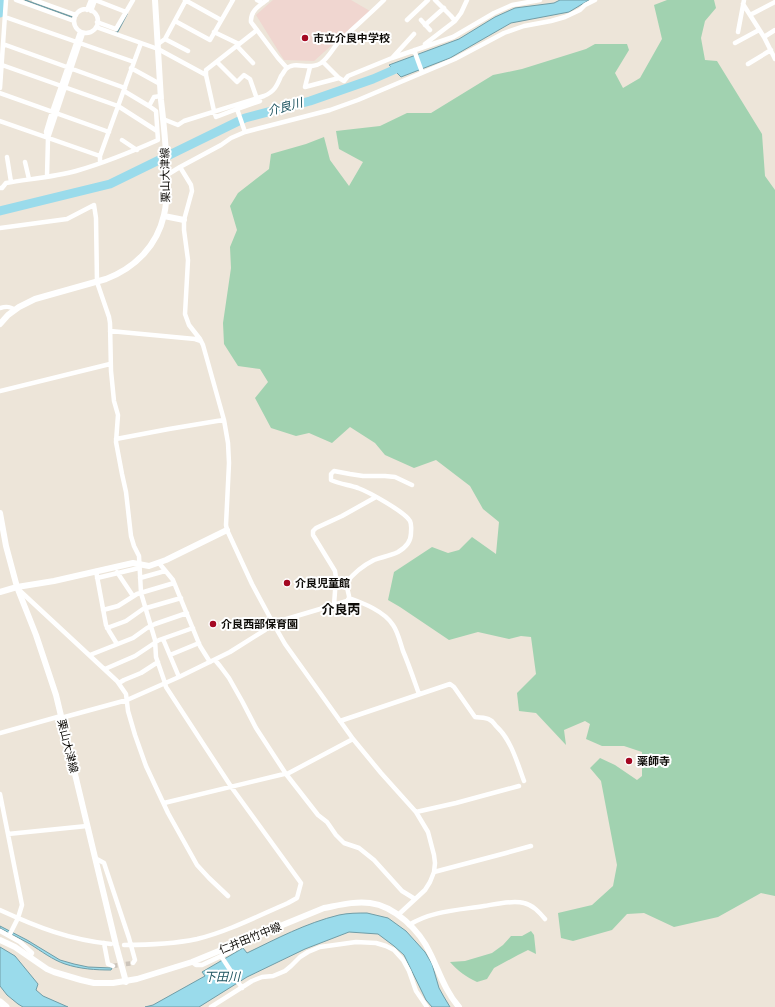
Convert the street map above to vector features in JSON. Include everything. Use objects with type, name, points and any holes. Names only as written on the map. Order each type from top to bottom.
[{"type":"main road","name":"栗山大津線","points":[[0,324],[15,310],[35,299],[97,282],[116,275],[135,263],[146,251],[158,232],[164,216],[167,193],[167,172],[160,84],[156,0]]},
{"type":"main road","points":[[164,216],[184,220]]},
{"type":"main road","name":"栗山大津線","points":[[0,513],[6,546],[17,588],[36,635],[56,695],[126,982]]},
{"type":"main road","points":[[0,592],[54,581],[96,575],[117,570],[133,563],[139,566],[149,566],[159,563],[227,530]]},
{"type":"main road","name":"仁井田竹中線","points":[[0,940],[30,957],[47,969],[70,978],[94,983],[126,982],[192,962],[324,908],[343,904],[372,903],[383,906],[398,915],[424,941],[447,990],[459,1007]]},
{"type":"main road","points":[[0,1002],[6,1007]]},
{"type":"street","points":[[0,88],[6,0]]},
{"type":"street","points":[[16,0],[39,4],[76,15]]},
{"type":"street","points":[[34,0],[39,4],[74,21]]},
{"type":"street","points":[[89,10],[91,0]]},
{"type":"street","points":[[89,10],[95,0],[126,12]]},
{"type":"street","points":[[97,25],[116,29],[133,0]]},
{"type":"street","points":[[158,47],[165,40],[185,0],[221,20]]},
{"type":"street","points":[[175,21],[210,40],[232,0]]},
{"type":"street","points":[[257,0],[265,2]]},
{"type":"street","points":[[163,119],[178,125],[184,121],[257,99],[270,93],[274,90],[283,72],[287,68],[298,65],[310,67],[323,62],[337,44],[384,0]]},
{"type":"street","points":[[407,20],[428,0]]},
{"type":"street","points":[[435,0],[455,21]]},
{"type":"street","points":[[416,49],[455,21],[461,13],[467,0]]},
{"type":"street","points":[[323,62],[344,81],[348,76],[392,58],[453,37],[494,13],[512,5],[540,0]]},
{"type":"street","points":[[167,172],[180,167],[221,145],[244,130],[330,110],[358,100],[422,70],[455,59],[504,33],[524,26],[551,22],[565,17],[580,10],[585,5],[595,0]]},
{"type":"street","points":[[265,2],[253,12],[251,22],[287,68]]},
{"type":"street","points":[[743,2],[775,57]]},
{"type":"street","points":[[738,32],[743,2]]},
{"type":"street","points":[[750,15],[775,2]]},
{"type":"street","points":[[425,25],[444,8]]},
{"type":"street","points":[[89,10],[96,16],[97,25],[90,32],[82,32],[76,27],[74,21],[76,15],[81,11],[89,10]]},
{"type":"street","points":[[5,17],[134,62]]},
{"type":"street","points":[[421,20],[430,30]]},
{"type":"street","points":[[97,25],[141,44],[158,47],[206,76]]},
{"type":"street","points":[[257,30],[206,70],[206,76],[216,117],[237,111],[264,99],[264,96]]},
{"type":"street","points":[[735,43],[760,30]]},
{"type":"street","points":[[764,37],[775,30]]},
{"type":"street","points":[[47,176],[48,138],[46,132],[82,32]]},
{"type":"street","points":[[214,32],[238,45],[253,63]]},
{"type":"street","points":[[392,58],[414,34]]},
{"type":"street","points":[[165,40],[188,51]]},
{"type":"street","points":[[0,188],[2,188],[6,183],[75,171],[136,150],[158,140],[156,110],[124,90],[3,44]]},
{"type":"street","points":[[100,163],[100,156],[141,44]]},
{"type":"street","points":[[416,49],[422,70]]},
{"type":"street","points":[[748,64],[771,50]]},
{"type":"street","points":[[217,62],[237,82],[244,76],[250,79],[257,99]]},
{"type":"street","points":[[2,65],[118,106],[157,131]]},
{"type":"street","points":[[310,67],[305,87],[339,78]]},
{"type":"street","points":[[132,68],[160,84]]},
{"type":"street","points":[[0,93],[109,132]]},
{"type":"street","points":[[149,106],[154,97],[161,96]]},
{"type":"street","points":[[237,111],[244,130]]},
{"type":"street","points":[[0,121],[100,156]]},
{"type":"street","points":[[122,140],[136,150]]},
{"type":"street","points":[[7,157],[11,182]]},
{"type":"street","points":[[26,162],[29,179]]},
{"type":"street","points":[[180,167],[191,185],[192,191],[184,220],[188,260],[185,314],[189,325],[201,341],[224,420],[228,443],[229,463],[226,515],[227,530],[272,624],[285,644],[353,739],[416,812],[428,832],[434,855],[434,872],[425,890],[398,915]]},
{"type":"street","points":[[0,228],[67,219],[94,205],[96,218],[97,282],[109,317],[110,364],[114,400],[118,415],[116,439],[126,492],[132,542],[139,556],[141,593],[152,626],[156,657],[166,686],[231,787],[300,883],[297,898],[230,928],[198,939],[165,944],[124,945]]},
{"type":"street","points":[[0,308],[6,306],[15,310]]},
{"type":"street","points":[[110,331],[195,339],[201,341]]},
{"type":"street","points":[[0,391],[110,364]]},
{"type":"street","points":[[116,439],[224,420]]},
{"type":"street","points":[[349,598],[346,583],[350,578],[360,569],[374,561],[393,555],[406,547],[411,537],[412,527],[410,521],[399,510],[358,488],[331,480],[331,474],[334,471],[363,476],[395,477],[412,485]]},
{"type":"street","points":[[334,605],[336,578],[335,571],[313,535],[313,531],[316,528],[342,516],[376,497]]},
{"type":"street","points":[[159,563],[173,580],[199,643],[212,661],[220,666],[229,678],[256,728],[286,774],[318,815],[327,822],[344,843],[359,848],[374,860],[402,891],[415,899]]},
{"type":"street","points":[[117,570],[133,596]]},
{"type":"street","points":[[140,578],[165,571]]},
{"type":"street","points":[[96,575],[107,628],[117,644]]},
{"type":"street","points":[[103,610],[118,606],[133,596],[174,583]]},
{"type":"street","points":[[17,588],[119,683],[126,694],[128,711],[146,766],[186,846],[197,865],[228,896]]},
{"type":"street","points":[[107,628],[126,621],[143,609],[181,598]]},
{"type":"street","points":[[0,733],[127,700],[179,678],[230,652],[272,624],[347,601],[349,598]]},
{"type":"street","points":[[349,598],[374,609],[386,617],[393,625],[419,694]]},
{"type":"street","points":[[90,655],[132,638],[152,626],[187,613]]},
{"type":"street","points":[[105,669],[135,656],[163,639],[193,628]]},
{"type":"street","points":[[163,639],[179,678]]},
{"type":"street","points":[[170,655],[199,643]]},
{"type":"street","points":[[119,683],[141,673],[158,662]]},
{"type":"street","points":[[340,721],[450,684],[475,717],[491,720],[504,734],[524,780]]},
{"type":"street","points":[[164,803],[286,774],[353,739]]},
{"type":"street","points":[[416,812],[519,786]]},
{"type":"street","points":[[0,794],[22,905],[18,918],[10,934]]},
{"type":"street","points":[[8,834],[88,826]]},
{"type":"street","points":[[434,872],[531,846]]},
{"type":"street","points":[[95,858],[104,863],[131,945],[135,960],[133,963]]},
{"type":"street","points":[[409,925],[417,920],[449,911],[507,903],[524,903],[534,908],[546,919]]},
{"type":"street","points":[[0,910],[61,935],[91,942],[111,944]]},
{"type":"street","points":[[0,931],[10,934],[20,942],[32,953],[30,957]]},
{"type":"street","points":[[211,1007],[252,981],[262,977],[273,976],[285,971],[300,957],[308,952],[320,947],[356,942],[376,943],[394,950],[403,960],[409,971],[416,991],[427,1007]]},
{"type":"street","points":[[104,943],[108,964],[113,966]]},
{"type":"street","points":[[192,962],[196,965],[202,965],[234,950],[240,943]]},
{"type":"street","points":[[222,956],[241,988]]},
{"type":"shaded area","name":"市立介良中学校","points":[[273,0],[351,0],[370,11],[314,61],[284,60],[256,15]]},
{"type":"green space","points":[[667,0],[714,0],[716,8],[705,21],[701,38],[705,60],[717,61],[762,134],[765,176],[775,190],[775,896],[761,893],[718,917],[674,927],[644,913],[627,914],[612,930],[573,941],[561,938],[558,913],[592,905],[613,886],[617,865],[601,781],[590,768],[600,758],[615,765],[637,780],[642,776],[642,752],[624,746],[602,746],[586,739],[590,724],[585,721],[564,730],[566,745],[536,713],[519,711],[517,693],[536,674],[531,637],[521,636],[509,639],[478,632],[449,640],[388,600],[394,572],[432,547],[448,553],[459,550],[472,537],[496,554],[499,522],[483,509],[470,486],[436,460],[414,468],[385,455],[375,443],[350,427],[332,443],[309,433],[296,436],[271,428],[255,398],[268,382],[260,369],[238,366],[224,344],[223,323],[231,268],[230,247],[237,230],[230,206],[238,193],[269,169],[271,154],[324,137],[330,160],[349,186],[363,162],[339,149],[336,131],[380,126],[407,113],[431,113],[493,75],[522,69],[586,49],[595,44],[627,44],[629,50],[615,73],[623,88],[640,78],[662,39],[654,5]]},
{"type":"green space","points":[[531,931],[534,935],[536,954],[528,950],[518,955],[494,968],[487,979],[477,982],[462,974],[450,962],[465,961],[492,953],[503,945],[511,936],[522,936]]},
{"type":"water","points":[[560,0],[589,0],[569,12],[511,23],[450,58],[401,77],[389,65],[459,39],[495,17],[515,8],[554,3]]},
{"type":"water","name":"下田川","points":[[367,913],[388,918],[406,931],[425,952],[432,964],[439,988],[450,1007],[432,1007],[426,1000],[404,955],[378,934],[349,932],[305,949],[247,977],[199,1007],[145,1007],[153,1005],[205,976],[202,972],[243,948],[247,953],[292,932],[327,918],[342,914]]},
{"type":"water","points":[[0,926],[60,960],[88,967],[112,968],[111,970],[93,969],[65,964],[0,928]]},
{"type":"water","points":[[0,947],[15,956],[38,984],[36,990],[43,996],[68,1007],[23,1007],[7,995],[0,986]]},
{"type":"waterway","points":[[0,13],[1,0]]},
{"type":"waterway","points":[[25,0],[72,17]]},
{"type":"waterway","points":[[116,32],[117,33],[127,14]]},
{"type":"waterway","name":"介良川","points":[[0,211],[110,184],[245,118],[310,101],[373,79],[405,65]]},
{"type":"tunnel","points":[[113,966],[133,963]]},
{"type":"place","name":"市立介良中学校","points":[[305,38]]},
{"type":"place","name":"介良児童館","points":[[287,583]]},
{"type":"place","name":"介良西部保育園","points":[[213,624]]},
{"type":"place","name":"薬師寺","points":[[629,761]]},
{"type":"district","name":"介良丙","points":[[341,609]]}]
